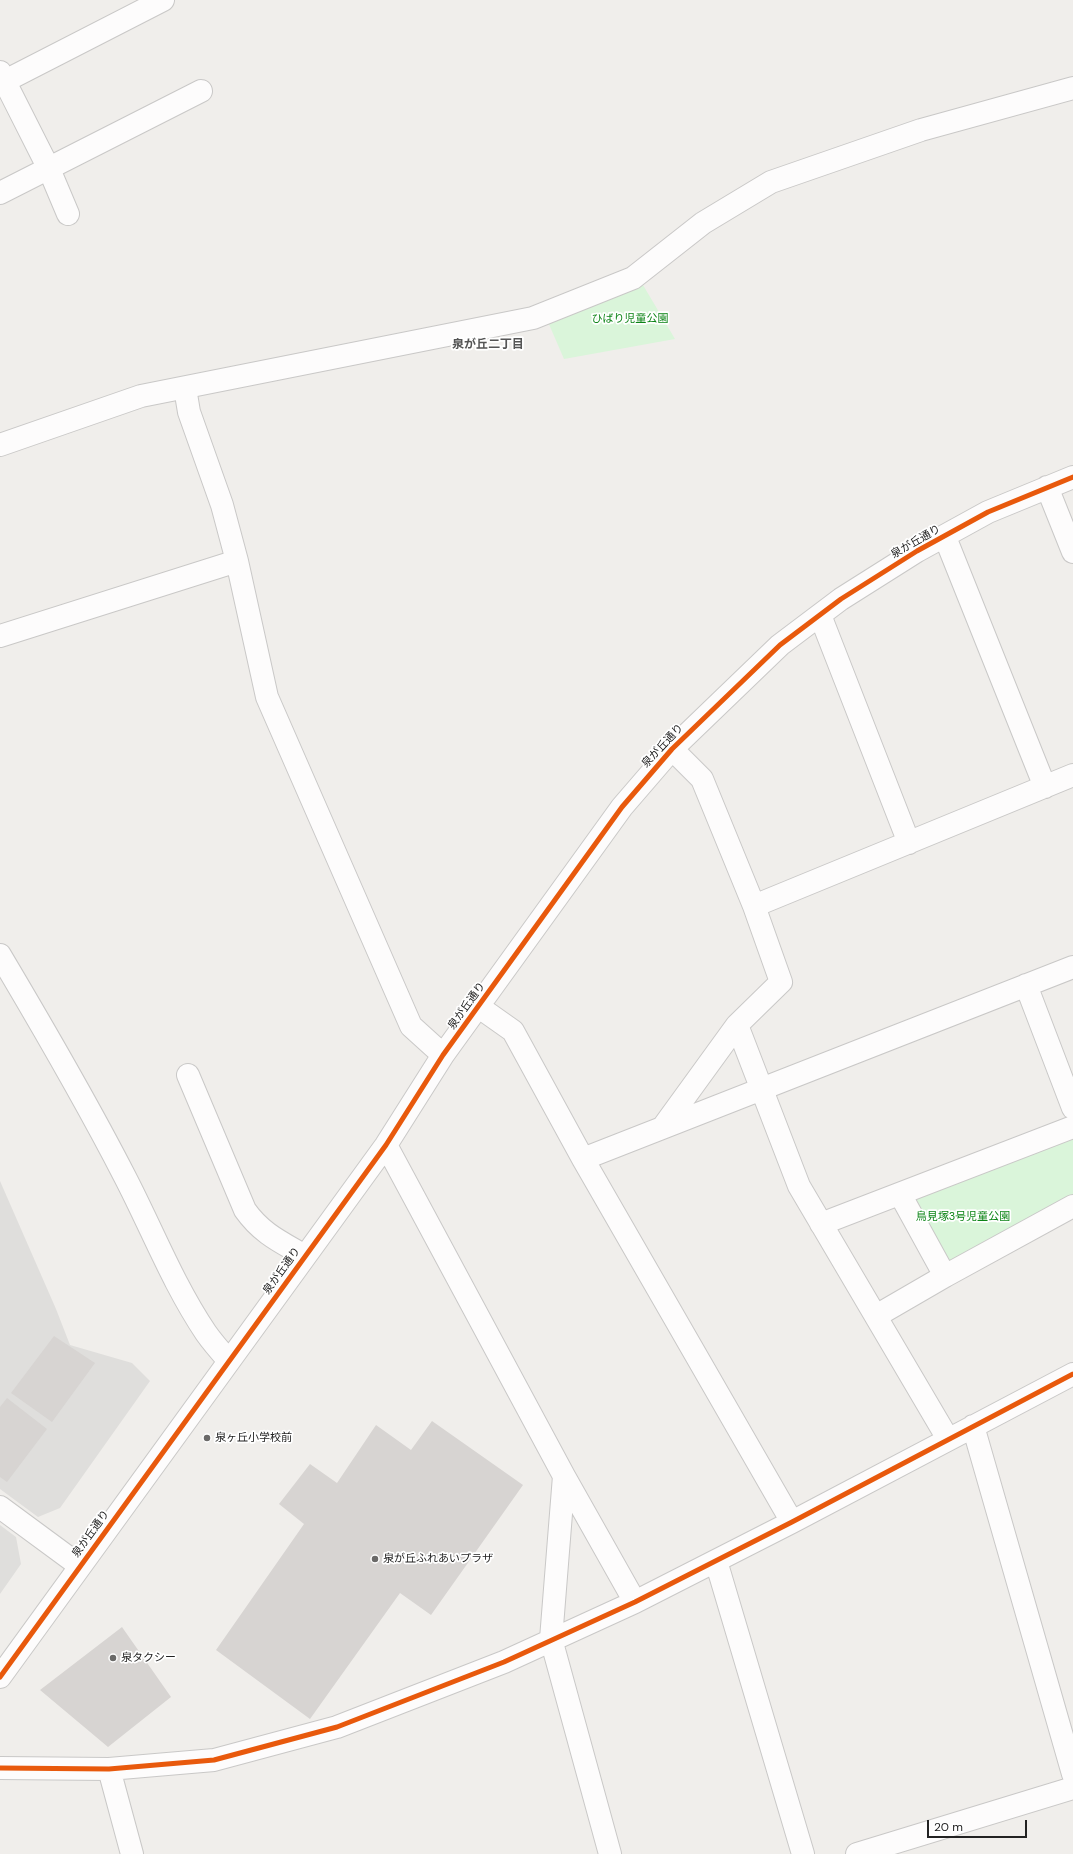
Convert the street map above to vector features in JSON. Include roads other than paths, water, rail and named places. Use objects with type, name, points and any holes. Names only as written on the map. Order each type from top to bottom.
[{"type":"street","points":[[68,214],[49,169],[2,77],[163,0]]},
{"type":"street","points":[[0,444],[141,396],[534,318],[633,278],[703,223],[771,182],[921,130],[1073,88]]},
{"type":"street","points":[[0,193],[201,91]]},
{"type":"street","points":[[185,388],[189,412],[222,505],[237,561],[267,697],[411,1026],[443,1055]]},
{"type":"street","name":"泉が丘通り","points":[[0,1677],[386,1145],[443,1055],[622,807],[672,749],[780,645],[841,599],[917,551],[988,512],[1073,476]]},
{"type":"street","points":[[1047,487],[1073,552]]},
{"type":"street","points":[[944,537],[1045,787]]},
{"type":"street","points":[[0,636],[237,561]]},
{"type":"street","points":[[820,615],[908,843]]},
{"type":"street","points":[[663,1127],[737,1025],[781,982],[754,906],[702,779],[672,749]]},
{"type":"street","points":[[754,906],[1073,775]]},
{"type":"street","points":[[0,955],[79,1088],[168,1265],[194,1313],[207,1334],[229,1361]]},
{"type":"street","points":[[583,1159],[1073,967]]},
{"type":"street","points":[[1026,986],[1073,1108]]},
{"type":"street","points":[[479,1007],[513,1031],[583,1159],[792,1522]]},
{"type":"street","points":[[737,1025],[760,1089],[799,1186],[948,1439]]},
{"type":"street","points":[[188,1075],[245,1210],[255,1224],[272,1237],[305,1256]]},
{"type":"street","points":[[821,1224],[1073,1127]]},
{"type":"street","points":[[386,1145],[564,1476],[635,1602]]},
{"type":"street","points":[[900,1194],[945,1276]]},
{"type":"street","points":[[876,1316],[945,1276],[1073,1206]]},
{"type":"street","points":[[0,1768],[109,1769],[214,1760],[336,1727],[504,1662],[551,1639],[635,1602],[792,1522],[1073,1374]]},
{"type":"street","points":[[973,1426],[1073,1774]]},
{"type":"street","points":[[564,1476],[551,1639],[610,1854]]},
{"type":"street","points":[[0,1507],[80,1566]]},
{"type":"street","points":[[716,1561],[803,1854]]},
{"type":"street","points":[[109,1769],[132,1854]]},
{"type":"street","points":[[857,1854],[1073,1788]]},
{"type":"place","name":"泉ヶ丘小学校前","points":[[207,1438]]},
{"type":"place","name":"泉が丘ふれあいプラザ","points":[[375,1559]]},
{"type":"place","name":"泉タクシー","points":[[113,1658]]},
{"type":"district","name":"泉が丘二丁目","points":[[488,345]]},
{"type":"park label","name":"ひばり児童公園","points":[[630,319]]},
{"type":"park label","name":"鳥見塚3号児童公園","points":[[963,1217]]}]
